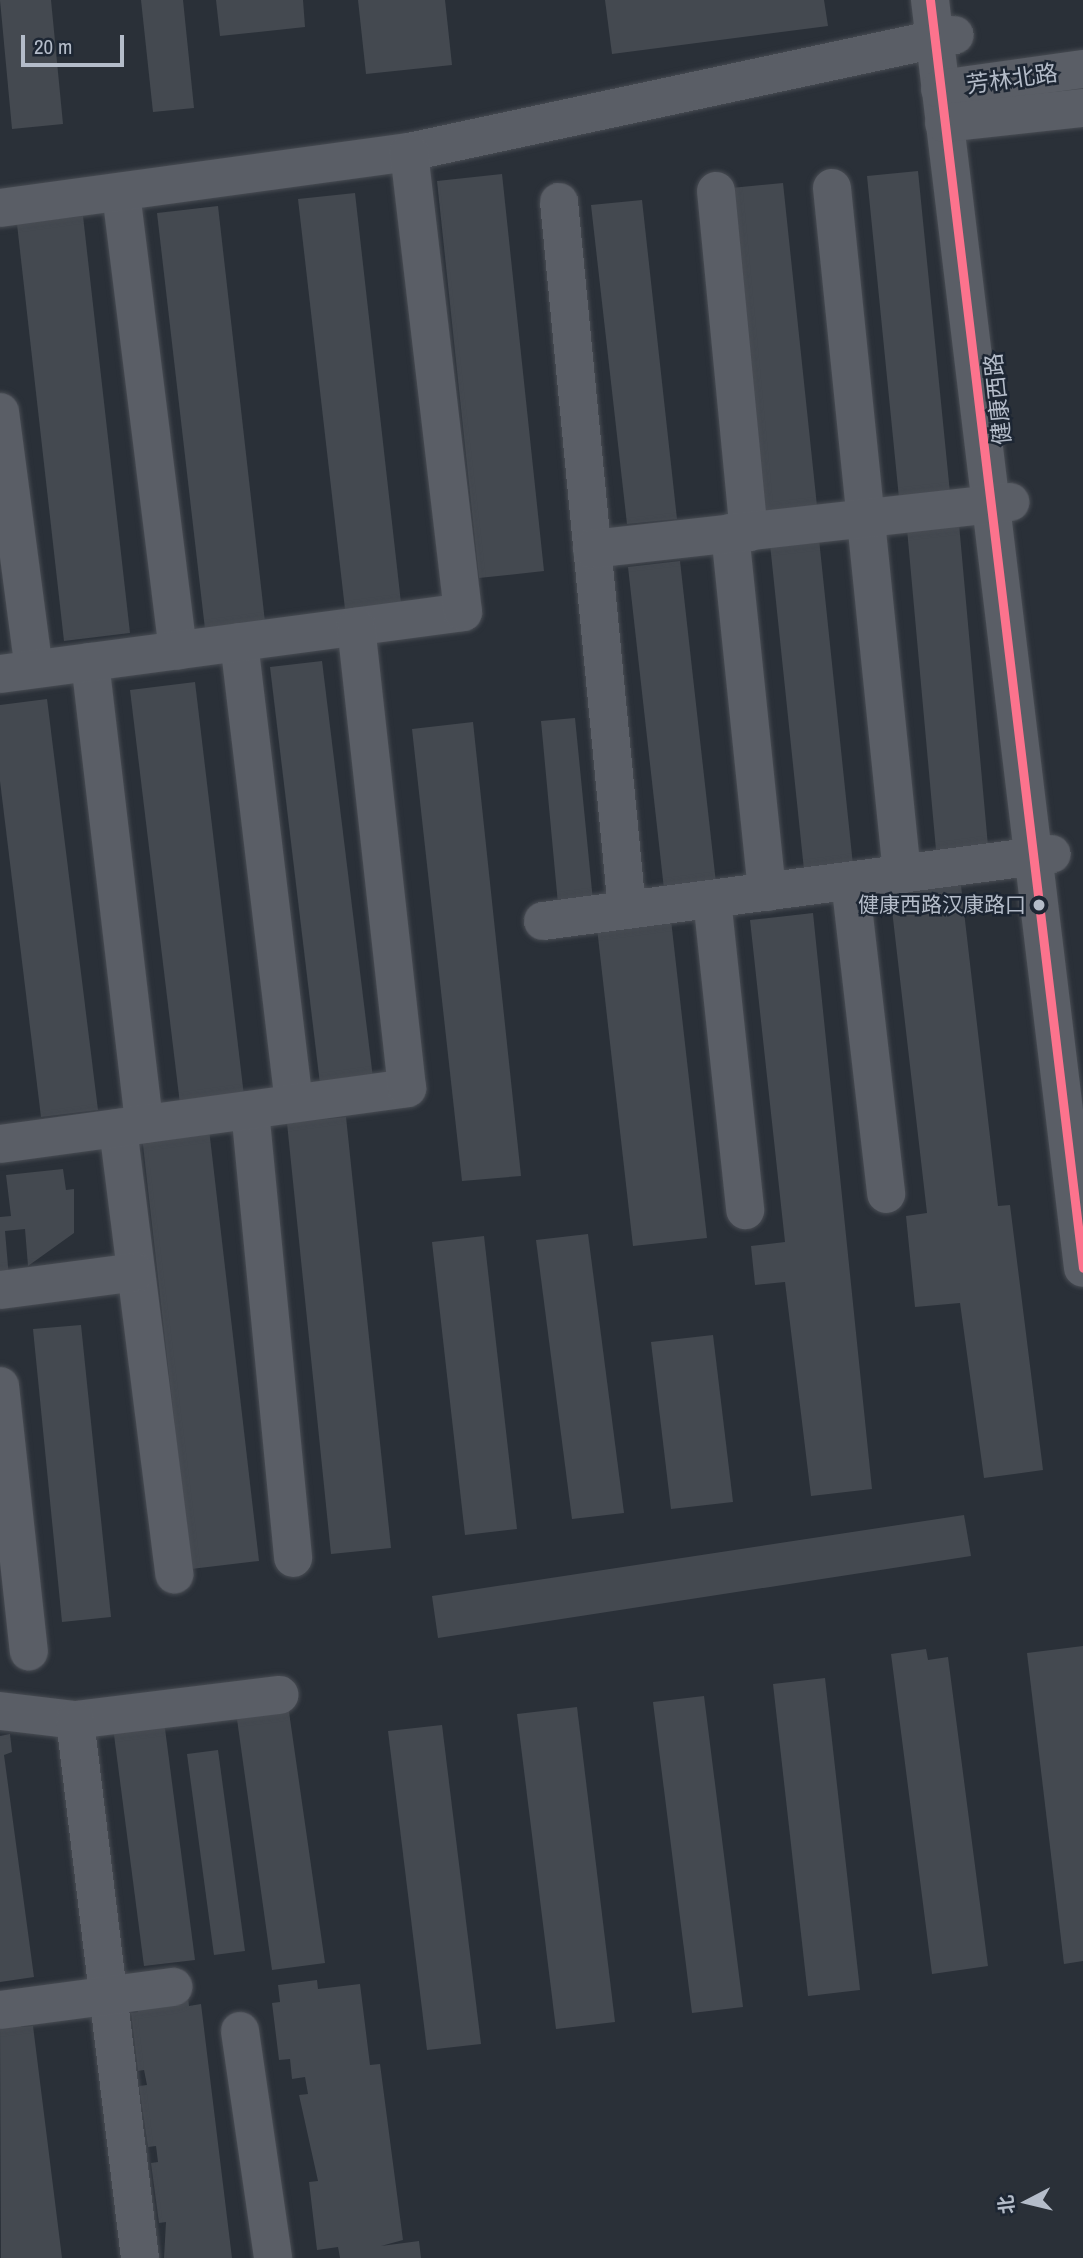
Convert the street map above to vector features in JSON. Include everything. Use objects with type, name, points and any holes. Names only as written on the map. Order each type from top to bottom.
[{"type":"street","name":"健康西路","points":[[943,18],[1042,856],[1083,1268]]},
{"type":"street","points":[[0,208],[409,152],[943,18]]},
{"type":"street","name":"芳林北路","points":[[954,105],[1083,69]]},
{"type":"street","name":"芳林北路","points":[[954,105],[1083,108]]},
{"type":"street","points":[[0,412],[17,671],[463,612],[409,152]]},
{"type":"street","points":[[832,188],[902,874]]},
{"type":"street","points":[[716,191],[767,892]]},
{"type":"street","points":[[121,193],[178,650]]},
{"type":"street","points":[[559,202],[627,910]]},
{"type":"street","points":[[592,549],[1000,503]]},
{"type":"street","points":[[0,1144],[407,1088],[356,627]]},
{"type":"street","points":[[239,642],[294,1103]]},
{"type":"street","points":[[90,662],[131,1126],[136,1272],[174,1574]]},
{"type":"street","name":"健康西路","points":[[1042,856],[1083,1090]]},
{"type":"street","points":[[543,921],[1042,856]]},
{"type":"street","points":[[850,881],[886,1194]]},
{"type":"street","points":[[712,899],[746,1210]]},
{"type":"street","points":[[250,1110],[293,1558]]},
{"type":"street","points":[[0,1290],[136,1272]]},
{"type":"street","points":[[0,1386],[29,1651]]},
{"type":"street","points":[[0,1711],[75,1720],[279,1695]]},
{"type":"street","points":[[75,1720],[140,2258]]},
{"type":"street","points":[[0,2010],[173,1987]]},
{"type":"street","points":[[240,2031],[273,2258]]},
{"type":"building","points":[[0,0],[51,0],[63,124],[12,129]]},
{"type":"building","points":[[141,0],[183,0],[194,108],[153,112]]},
{"type":"building","points":[[216,0],[303,0],[305,27],[220,36]]},
{"type":"building","points":[[358,0],[445,0],[452,65],[366,74]]},
{"type":"building","points":[[605,0],[824,0],[828,26],[612,54]]},
{"type":"building","points":[[918,171],[950,493],[899,498],[867,176]]},
{"type":"building","points":[[502,174],[544,571],[479,578],[437,181]]},
{"type":"building","points":[[783,183],[817,506],[765,512],[731,188]]},
{"type":"building","points":[[355,193],[401,603],[345,609],[298,199]]},
{"type":"building","points":[[642,200],[677,519],[627,524],[591,205]]},
{"type":"building","points":[[218,206],[265,622],[205,629],[157,213]]},
{"type":"building","points":[[83,216],[130,633],[64,641],[17,224]]},
{"type":"building","points":[[959,524],[988,846],[936,850],[907,529]]},
{"type":"building","points":[[819,539],[853,865],[804,870],[770,544]]},
{"type":"building","points":[[680,561],[716,883],[664,889],[628,567]]},
{"type":"building","points":[[322,661],[373,1078],[320,1084],[270,667]]},
{"type":"building","points":[[195,682],[244,1096],[180,1104],[130,690]]},
{"type":"building","points":[[47,699],[98,1110],[41,1117],[0,781],[0,705]]},
{"type":"building","points":[[575,718],[593,901],[558,904],[541,721]]},
{"type":"building","points":[[473,722],[521,1176],[462,1181],[412,729]]},
{"type":"building","points":[[960,877],[998,1206],[1010,1205],[1043,1470],[984,1478],[960,1303],[915,1307],[906,1216],[927,1213],[889,884]]},
{"type":"building","points":[[813,913],[872,1489],[811,1496],[785,1282],[755,1285],[751,1246],[785,1242],[750,920]]},
{"type":"building","points":[[671,920],[707,1238],[633,1246],[597,928]]},
{"type":"building","points":[[346,1117],[391,1548],[331,1554],[287,1123]]},
{"type":"building","points":[[209,1129],[259,1561],[191,1569],[142,1136]]},
{"type":"building","points":[[63,1169],[66,1190],[74,1189],[74,1233],[28,1266],[25,1229],[5,1231],[9,1278],[0,1279],[0,1217],[11,1216],[6,1175]]},
{"type":"building","points":[[588,1234],[624,1513],[572,1519],[536,1240]]},
{"type":"building","points":[[484,1236],[517,1529],[465,1535],[432,1242]]},
{"type":"building","points":[[81,1325],[111,1617],[62,1622],[33,1329]]},
{"type":"building","points":[[713,1335],[733,1502],[671,1509],[651,1342]]},
{"type":"building","points":[[964,1515],[971,1556],[438,1638],[432,1596]]},
{"type":"building","points":[[1083,1646],[1083,1961],[1064,1964],[1027,1653]]},
{"type":"building","points":[[926,1649],[928,1660],[948,1657],[988,1966],[932,1974],[891,1654]]},
{"type":"building","points":[[825,1678],[860,1990],[808,1996],[773,1684]]},
{"type":"building","points":[[704,1696],[743,2007],[692,2013],[653,1702]]},
{"type":"building","points":[[288,1705],[325,1963],[272,1970],[236,1712]]},
{"type":"building","points":[[577,1707],[615,2022],[556,2029],[517,1714]]},
{"type":"building","points":[[164,1721],[195,1960],[144,1966],[113,1727]]},
{"type":"building","points":[[442,1725],[481,2044],[427,2050],[388,1731]]},
{"type":"building","points":[[10,1734],[12,1752],[4,1755],[34,1977],[0,1982],[0,1736]]},
{"type":"building","points":[[218,1750],[245,1951],[214,1955],[187,1754]]},
{"type":"building","points":[[317,1980],[318,1989],[360,1984],[370,2065],[380,2064],[403,2240],[381,2246],[419,2241],[421,2258],[340,2258],[338,2247],[317,2250],[309,2182],[318,2181],[299,2095],[308,2094],[305,2077],[292,2079],[290,2059],[279,2060],[272,2003],[280,2002],[278,1985]]},
{"type":"building","points":[[188,1998],[189,2006],[201,2004],[232,2258],[164,2258],[166,2222],[159,2223],[151,2163],[158,2162],[156,2146],[148,2147],[139,2086],[147,2085],[144,2070],[138,2071],[131,2013],[138,2012],[137,2004]]},
{"type":"building","points":[[21,2020],[21,2027],[33,2026],[62,2258],[1,2258],[0,2022]]},
{"type":"transit line","points":[[930,0],[1083,1268]]},
{"type":"place","name":"健康西路汉康路口","points":[[1039,905]]}]
